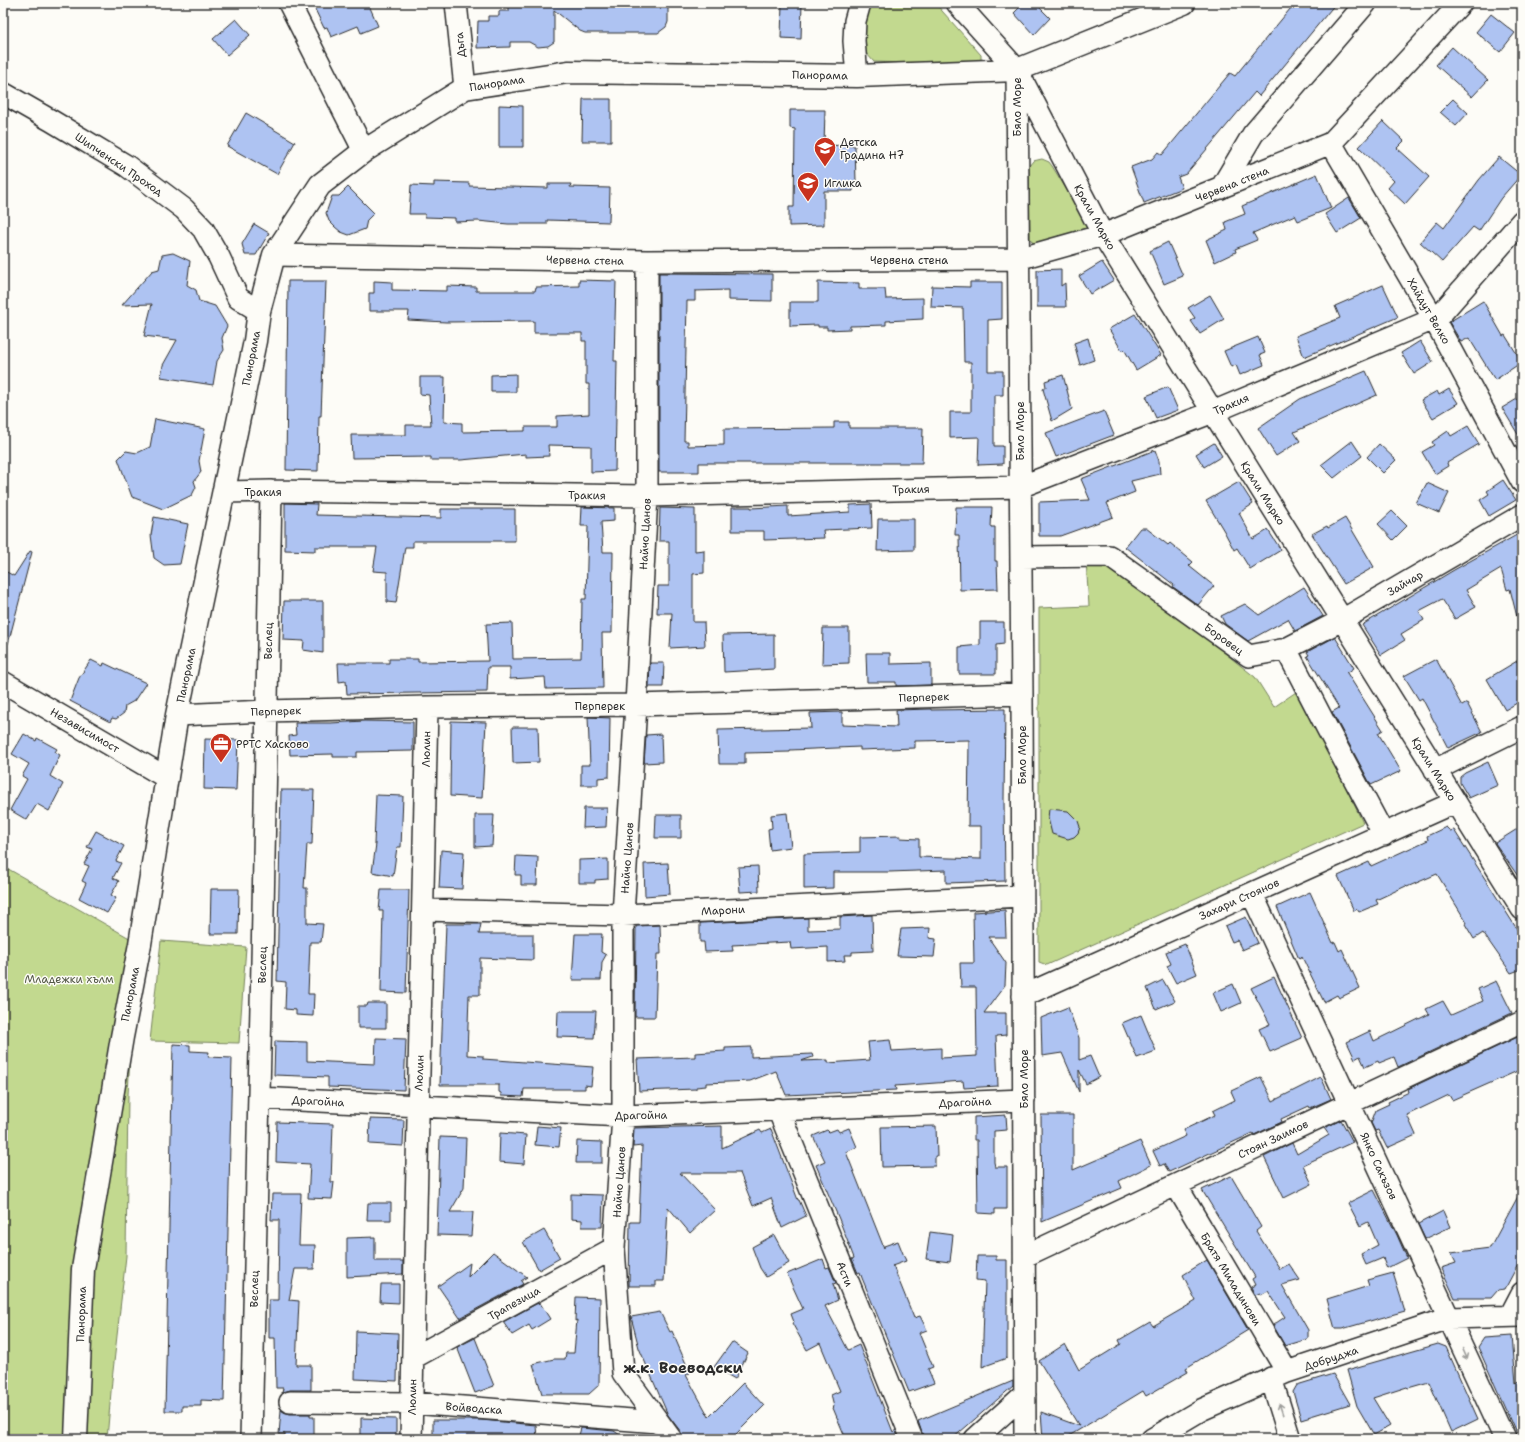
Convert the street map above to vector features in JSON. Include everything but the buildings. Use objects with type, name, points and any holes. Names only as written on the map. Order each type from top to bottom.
[{"type":"street","points":[[289,3],[364,151]]},
{"type":"street","name":"Дъга","points":[[456,3],[465,88]]},
{"type":"street","points":[[857,76],[854,41],[855,21],[860,3]]},
{"type":"street","name":"Крали Марко","points":[[957,3],[1017,70],[1104,235],[1212,412],[1522,910]]},
{"type":"street","name":"Панорама","points":[[76,1439],[83,1269],[91,1228],[103,1144],[140,944],[178,715],[224,492],[259,311],[274,255],[320,185],[364,151],[465,88],[568,72],[857,76],[1017,70],[1184,3]]},
{"type":"street","points":[[1222,188],[1253,134],[1366,3]]},
{"type":"street","name":"Червена стена","points":[[274,255],[647,261],[1018,259],[1104,235],[1330,144],[1461,3]]},
{"type":"street","name":"Бяло Море","points":[[1017,70],[1022,694],[1025,1439]]},
{"type":"street","name":"Шипченски Проход","points":[[3,93],[127,166],[184,209],[203,229],[219,257],[238,298],[259,311]]},
{"type":"street","name":"Хайдут Велко","points":[[1330,144],[1434,319],[1522,482]]},
{"type":"street","name":"Тракия","points":[[224,492],[271,491],[647,496],[1020,487],[1212,412],[1434,319],[1439,316],[1522,221]]},
{"type":"street","name":"Найчо Цанов","points":[[647,261],[647,496],[623,915],[623,1116],[614,1248],[623,1373],[671,1439]]},
{"type":"street","name":"Веслец","points":[[251,1439],[271,491]]},
{"type":"street","name":"Зайчар","points":[[1286,649],[1342,620],[1522,515]]},
{"type":"street","name":"Боровец","points":[[1021,557],[1109,556],[1249,656],[1286,649]]},
{"type":"street","points":[[1286,649],[1384,835]]},
{"type":"street","name":"Независимост","points":[[3,682],[167,778]]},
{"type":"street","name":"Перперек","points":[[178,715],[266,711],[427,707],[636,705],[1022,694]]},
{"type":"street","name":"Люлин","points":[[411,1439],[427,707]]},
{"type":"street","points":[[1435,770],[1522,727]]},
{"type":"street","name":"Захари Стоянов","points":[[1023,996],[1455,802]]},
{"type":"street","name":"Янко Сакъзов","points":[[1252,894],[1505,1439]]},
{"type":"street","name":"Марони","points":[[423,910],[623,915],[1022,896]]},
{"type":"street","name":"Стоян Заимов","points":[[1025,1256],[1522,1022]]},
{"type":"street","name":"Драгойна","points":[[259,1098],[623,1116],[1024,1100]]},
{"type":"street","name":"Асти","points":[[778,1109],[912,1439]]},
{"type":"street","name":"Братя Миладинови","points":[[1176,1185],[1279,1375],[1290,1439]]},
{"type":"street","name":"Трапезица","points":[[413,1358],[614,1248]]},
{"type":"street","points":[[1516,1316],[1522,1293]]},
{"type":"street","name":"Добруджа","points":[[1152,1439],[1201,1410],[1279,1375],[1449,1318],[1516,1316]]},
{"type":"street","points":[[975,1439],[1025,1394]]},
{"type":"street","name":"Войводска","points":[[290,1402],[412,1403],[658,1422]]},
{"type":"green space","points":[[871,3],[935,3],[981,55],[981,61],[976,65],[874,62],[866,53],[862,38],[868,6]]},
{"type":"green space","points":[[1042,159],[1049,162],[1052,166],[1088,224],[1087,231],[1040,245],[1033,243],[1030,238],[1029,166],[1033,161]]},
{"type":"green space","points":[[1086,560],[1107,560],[1255,677],[1274,707],[1299,690],[1363,823],[1047,965],[1039,962],[1039,608],[1089,606]]},
{"type":"green space","name":"Младежки хълм","points":[[3,866],[140,944],[134,978],[128,1095],[126,1256],[107,1439],[3,1439]]},
{"type":"green space","points":[[161,941],[246,947],[239,1043],[150,1041]]},
{"type":"place","name":"Детска Градина Н7","points":[[825,168]]},
{"type":"place","name":"Иглика","points":[[808,202]]},
{"type":"place","name":"РРТС Хасково","points":[[221,764]]},
{"type":"district","name":"ж.к. Воеводски","points":[[683,1368]]}]
